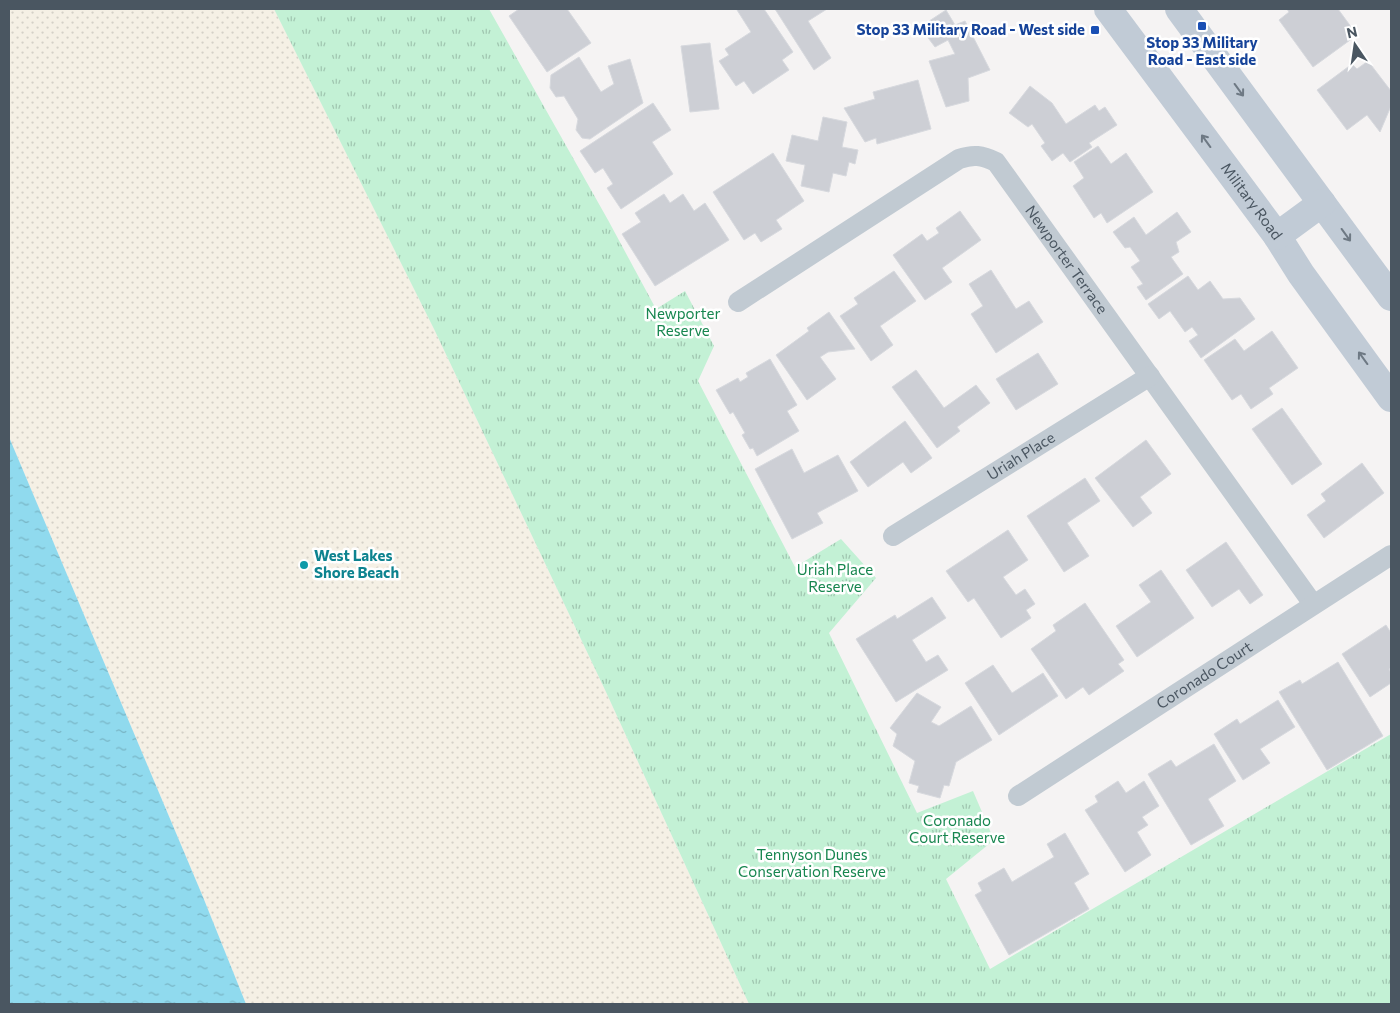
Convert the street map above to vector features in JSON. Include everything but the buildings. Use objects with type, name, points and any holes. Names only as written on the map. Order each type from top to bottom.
[{"type":"main road","name":"Military Road","points":[[1108,9],[1277,236],[1301,274],[1391,398]]},
{"type":"main road","points":[[1179,9],[1391,297]]},
{"type":"main road","points":[[1277,236],[1322,203]]},
{"type":"street","name":"Newporter Terrace","points":[[738,302],[959,159],[969,155],[983,155],[996,162],[1314,604]]},
{"type":"street","name":"Uriah Place","points":[[893,536],[1150,376]]},
{"type":"street","name":"Coronado Court","points":[[1018,796],[1391,554]]},
{"type":"sand","name":"West Lakes Shore Beach","points":[[9,9],[274,9],[434,329],[606,692],[749,1004],[246,1004],[203,897],[9,437]]},
{"type":"green space","name":"Tennyson Dunes Conservation Reserve","points":[[274,9],[489,9],[656,309],[685,291],[714,346],[698,381],[795,567],[841,539],[876,578],[829,633],[917,813],[973,791],[994,840],[946,879],[990,969],[1391,734],[1391,1004],[749,1004],[606,692],[434,329]]},
{"type":"water","points":[[9,437],[203,897],[246,1004],[9,1004]]},
{"type":"place","name":"Stop 33 Military Road - East side","points":[[1202,26]]},
{"type":"place","name":"Stop 33 Military Road - West side","points":[[1095,30]]},
{"type":"place","name":"West Lakes Shore Beach","points":[[304,565]]},
{"type":"park label","name":"Newporter Reserve","points":[[683,322]]},
{"type":"park label","name":"Uriah Place Reserve","points":[[835,578]]},
{"type":"park label","name":"Coronado Court Reserve","points":[[957,830]]}]
